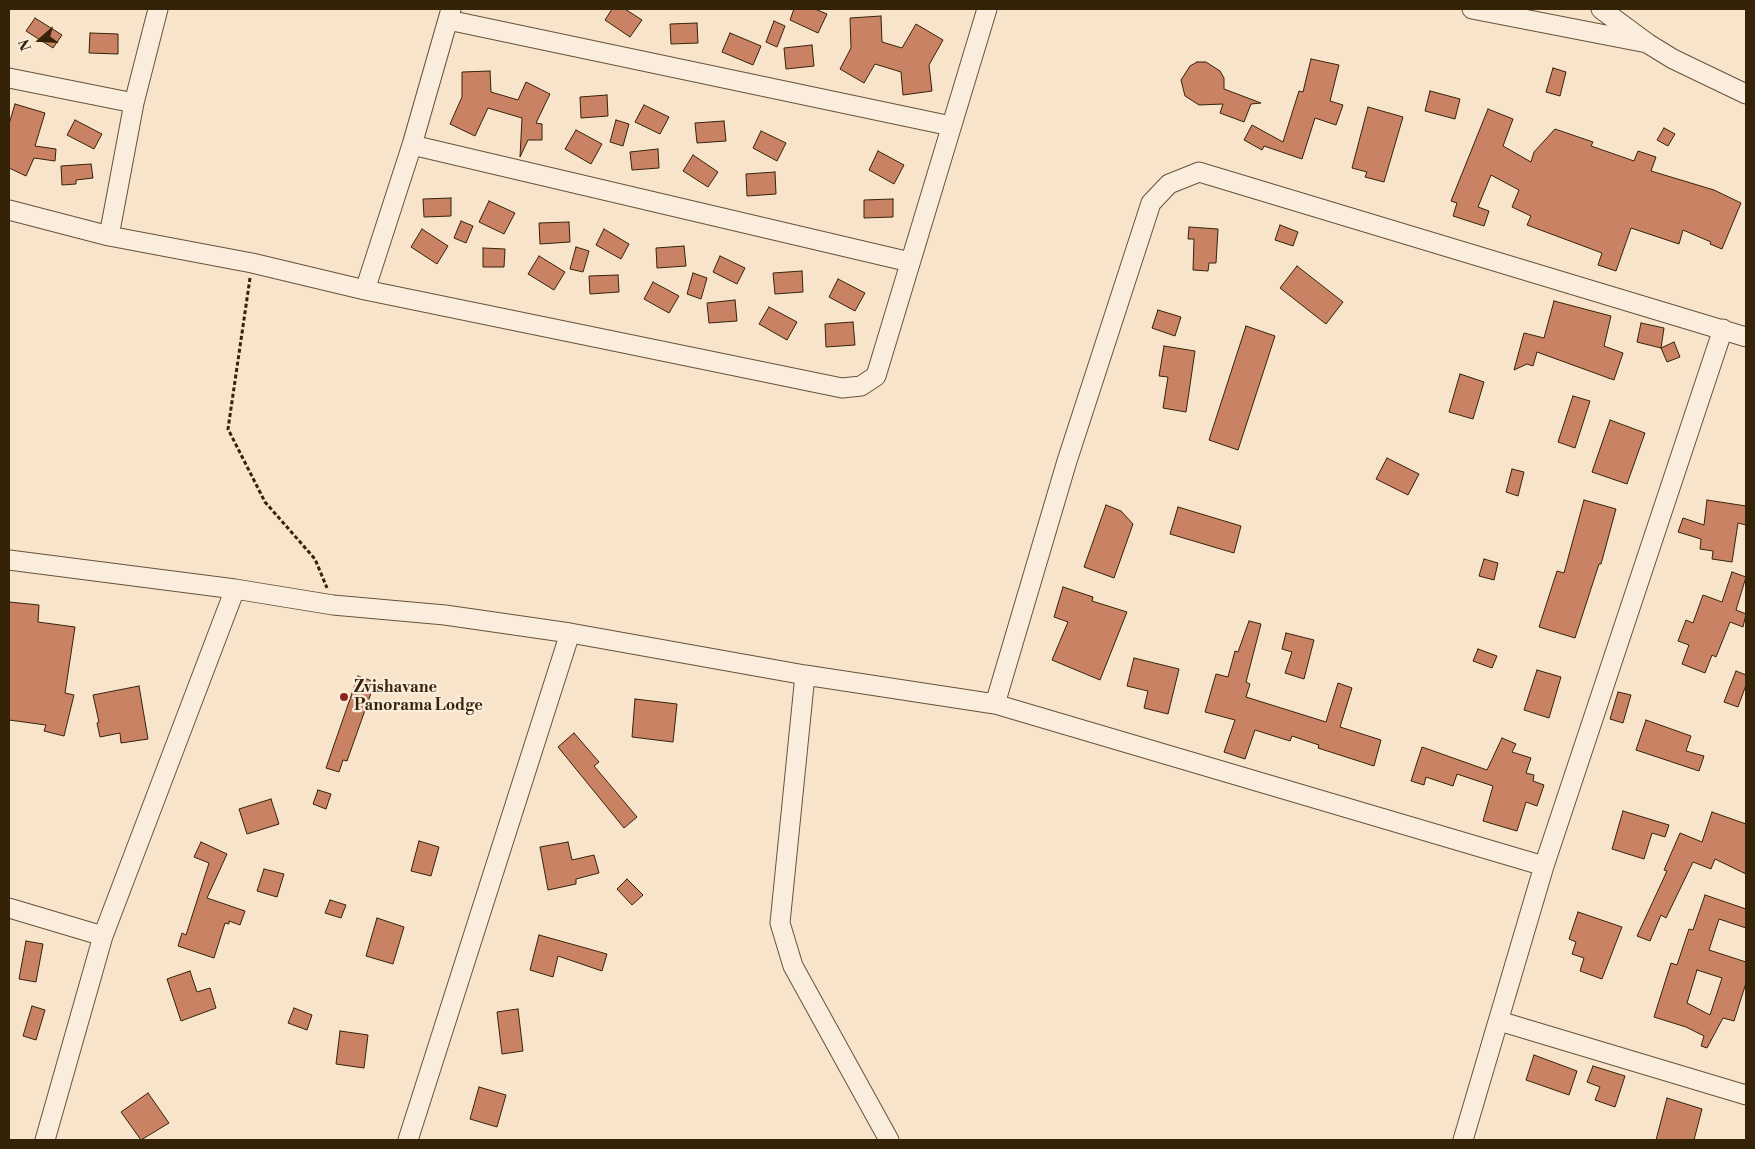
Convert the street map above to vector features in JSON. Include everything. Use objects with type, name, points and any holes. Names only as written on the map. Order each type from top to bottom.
[{"type":"street","points":[[109,236],[134,103],[158,9]]},
{"type":"street","points":[[9,210],[109,236],[252,263],[365,290],[842,388],[861,386],[876,376],[986,9]]},
{"type":"street","points":[[1472,9],[1647,43]]},
{"type":"street","points":[[1601,9],[1647,43],[1674,59],[1746,94]]},
{"type":"street","points":[[365,290],[412,145],[449,14],[951,126]]},
{"type":"street","points":[[9,78],[134,103]]},
{"type":"street","points":[[412,145],[910,262]]},
{"type":"street","points":[[995,704],[1067,461],[1150,203],[1169,184],[1199,172],[1746,337]]},
{"type":"street","points":[[1463,1140],[1544,866],[1723,329]]},
{"type":"street","points":[[9,560],[235,589],[333,605],[445,615],[570,633],[805,674],[995,704],[1544,866]]},
{"type":"street","points":[[46,1140],[103,936],[235,589]]},
{"type":"street","points":[[408,1140],[570,633]]},
{"type":"street","points":[[805,674],[780,923],[793,966],[889,1140]]},
{"type":"street","points":[[9,908],[103,936]]},
{"type":"street","points":[[1499,1021],[1746,1095]]},
{"type":"path","points":[[252,263],[228,429],[265,502],[315,559],[333,605]]},
{"type":"building","points":[[612,9],[625,9],[642,20],[630,37],[605,20]]},
{"type":"building","points":[[794,9],[815,9],[827,14],[818,33],[790,20]]},
{"type":"building","points":[[881,16],[882,42],[902,48],[916,24],[943,40],[929,65],[932,91],[903,95],[901,72],[875,64],[864,83],[840,69],[851,48],[850,18]]},
{"type":"building","points":[[35,18],[62,35],[53,48],[26,31]]},
{"type":"building","points":[[774,21],[785,26],[777,47],[766,42]]},
{"type":"building","points":[[697,23],[698,43],[671,44],[670,24]]},
{"type":"building","points":[[90,33],[118,34],[118,54],[89,53]]},
{"type":"building","points":[[730,33],[761,46],[753,65],[722,52]]},
{"type":"building","points":[[812,45],[814,66],[786,69],[784,48]]},
{"type":"building","points":[[1311,59],[1339,65],[1330,101],[1343,105],[1336,125],[1315,118],[1302,159],[1264,146],[1262,150],[1244,140],[1252,125],[1283,142],[1299,91],[1303,92]]},
{"type":"building","points":[[1197,62],[1206,62],[1220,71],[1224,78],[1224,89],[1261,103],[1251,104],[1244,122],[1220,113],[1223,104],[1199,105],[1185,96],[1181,80],[1190,66]]},
{"type":"building","points":[[1553,68],[1566,72],[1560,96],[1546,92]]},
{"type":"building","points":[[490,71],[491,92],[518,100],[526,82],[550,94],[536,123],[542,124],[542,140],[528,140],[520,157],[522,118],[488,108],[475,136],[450,124],[462,97],[462,72]]},
{"type":"building","points":[[1430,91],[1460,99],[1455,119],[1425,111]]},
{"type":"building","points":[[607,95],[608,116],[581,118],[580,97]]},
{"type":"building","points":[[15,104],[45,113],[35,146],[56,149],[55,161],[34,158],[26,176],[9,168],[9,124]]},
{"type":"building","points":[[644,105],[669,117],[660,134],[635,122]]},
{"type":"building","points":[[1368,107],[1403,117],[1384,182],[1365,177],[1367,172],[1352,168]]},
{"type":"building","points":[[1488,109],[1513,119],[1503,146],[1531,162],[1534,152],[1555,129],[1593,142],[1591,146],[1634,161],[1638,151],[1656,157],[1651,171],[1714,190],[1741,203],[1722,249],[1683,230],[1679,244],[1631,228],[1616,271],[1598,265],[1602,253],[1527,225],[1531,216],[1512,207],[1519,190],[1491,175],[1478,207],[1489,211],[1484,226],[1453,216],[1457,203],[1451,201]]},
{"type":"building","points":[[75,120],[102,134],[94,149],[67,135]]},
{"type":"building","points":[[616,120],[629,124],[623,146],[610,142]]},
{"type":"building","points":[[724,121],[726,141],[697,143],[695,123]]},
{"type":"building","points":[[1664,128],[1675,134],[1668,146],[1657,140]]},
{"type":"building","points":[[576,130],[602,144],[591,164],[565,149]]},
{"type":"building","points":[[761,131],[786,143],[777,161],[753,148]]},
{"type":"building","points":[[658,149],[659,168],[632,170],[630,152]]},
{"type":"building","points":[[878,151],[904,165],[894,184],[869,170]]},
{"type":"building","points":[[693,155],[718,172],[708,187],[683,171]]},
{"type":"building","points":[[91,164],[93,178],[76,180],[76,184],[62,185],[61,166]]},
{"type":"building","points":[[775,172],[776,194],[747,196],[746,174]]},
{"type":"building","points":[[451,198],[451,216],[424,217],[423,199]]},
{"type":"building","points":[[893,199],[893,217],[864,218],[864,200]]},
{"type":"building","points":[[489,201],[515,213],[504,234],[479,222]]},
{"type":"building","points":[[461,221],[473,226],[466,243],[454,238]]},
{"type":"building","points":[[569,222],[570,242],[540,244],[539,223]]},
{"type":"building","points":[[1280,225],[1298,232],[1293,246],[1275,240]]},
{"type":"building","points":[[1189,227],[1218,229],[1216,263],[1209,263],[1208,271],[1193,270],[1194,239],[1188,239]]},
{"type":"building","points":[[422,229],[448,246],[437,264],[411,247]]},
{"type":"building","points":[[604,229],[629,244],[621,259],[596,245]]},
{"type":"building","points":[[684,246],[686,266],[657,268],[656,248]]},
{"type":"building","points":[[576,247],[589,251],[583,272],[570,269]]},
{"type":"building","points":[[483,248],[505,249],[504,267],[483,267]]},
{"type":"building","points":[[539,256],[565,272],[554,290],[528,274]]},
{"type":"building","points":[[720,256],[745,268],[737,284],[713,272]]},
{"type":"building","points":[[1297,266],[1343,302],[1326,324],[1280,288]]},
{"type":"building","points":[[802,271],[803,292],[775,294],[773,273]]},
{"type":"building","points":[[693,273],[707,278],[701,299],[687,294]]},
{"type":"building","points":[[618,275],[619,292],[590,294],[589,276]]},
{"type":"building","points":[[838,279],[865,293],[855,311],[829,297]]},
{"type":"building","points":[[653,282],[679,296],[669,313],[644,299]]},
{"type":"building","points":[[735,300],[737,321],[709,323],[707,303]]},
{"type":"building","points":[[1554,301],[1611,316],[1604,346],[1623,353],[1614,380],[1537,352],[1533,366],[1527,364],[1514,370],[1524,333],[1544,338]]},
{"type":"building","points":[[769,307],[797,322],[787,340],[759,324]]},
{"type":"building","points":[[1158,310],[1181,317],[1175,336],[1152,328]]},
{"type":"building","points":[[853,322],[855,345],[826,347],[825,324]]},
{"type":"building","points":[[1641,323],[1664,328],[1661,348],[1637,342]]},
{"type":"building","points":[[1246,326],[1275,336],[1238,450],[1209,440]]},
{"type":"building","points":[[1674,342],[1680,357],[1667,362],[1661,348]]},
{"type":"building","points":[[1164,346],[1195,351],[1186,412],[1163,408],[1168,377],[1159,376]]},
{"type":"building","points":[[1460,374],[1484,382],[1473,419],[1449,412]]},
{"type":"building","points":[[1573,396],[1590,401],[1575,448],[1558,442]]},
{"type":"building","points":[[1610,420],[1645,433],[1627,484],[1592,472]]},
{"type":"building","points":[[1387,458],[1419,474],[1408,495],[1376,479]]},
{"type":"building","points":[[1512,469],[1524,472],[1518,496],[1506,492]]},
{"type":"building","points":[[1584,500],[1616,509],[1601,564],[1599,564],[1575,638],[1539,627],[1557,571],[1564,573]]},
{"type":"building","points":[[1707,500],[1746,506],[1746,525],[1738,523],[1732,562],[1712,559],[1713,551],[1700,549],[1701,539],[1678,532],[1683,518],[1704,525]]},
{"type":"building","points":[[1106,505],[1121,511],[1133,524],[1114,578],[1084,567]]},
{"type":"building","points":[[1178,507],[1241,526],[1234,553],[1170,534]]},
{"type":"building","points":[[1484,559],[1498,563],[1494,580],[1479,576]]},
{"type":"building","points":[[1732,572],[1746,577],[1736,610],[1746,614],[1743,627],[1730,622],[1716,657],[1712,655],[1705,673],[1682,664],[1689,645],[1678,641],[1686,620],[1693,623],[1703,595],[1722,602]]},
{"type":"building","points":[[1063,587],[1093,597],[1092,601],[1127,612],[1100,680],[1052,660],[1068,622],[1054,617]]},
{"type":"building","points":[[9,602],[39,605],[38,622],[75,627],[65,693],[74,695],[64,736],[44,731],[46,725],[9,720]]},
{"type":"building","points":[[1249,621],[1261,624],[1246,682],[1250,684],[1246,697],[1326,722],[1338,683],[1352,688],[1340,727],[1381,740],[1374,766],[1318,748],[1319,745],[1292,736],[1290,741],[1255,730],[1245,759],[1224,752],[1235,720],[1205,712],[1216,674],[1228,677],[1235,651],[1238,652]]},
{"type":"building","points":[[1286,633],[1314,640],[1304,679],[1285,673],[1292,652],[1282,649]]},
{"type":"building","points":[[1478,649],[1497,656],[1492,668],[1473,661]]},
{"type":"building","points":[[1134,658],[1179,669],[1168,714],[1144,708],[1148,691],[1127,686]]},
{"type":"building","points":[[1537,670],[1561,677],[1549,718],[1524,710]]},
{"type":"building","points":[[1736,671],[1746,675],[1746,685],[1738,707],[1724,702]]},
{"type":"building","points":[[358,676],[375,682],[347,761],[343,760],[339,772],[326,768]]},
{"type":"building","points":[[139,686],[148,739],[121,743],[120,733],[100,737],[93,695]]},
{"type":"building","points":[[1618,692],[1631,695],[1623,723],[1610,719]]},
{"type":"building","points":[[635,699],[677,704],[673,742],[632,737]]},
{"type":"building","points":[[1646,720],[1691,736],[1686,751],[1704,756],[1699,771],[1636,750]]},
{"type":"building","points":[[574,733],[599,762],[594,766],[637,817],[624,828],[558,747]]},
{"type":"building","points":[[1502,738],[1516,744],[1512,752],[1531,758],[1526,773],[1534,775],[1533,781],[1544,785],[1537,806],[1526,802],[1517,831],[1483,821],[1493,786],[1457,774],[1453,786],[1426,777],[1424,785],[1411,781],[1422,747],[1487,770]]},
{"type":"building","points":[[318,790],[331,794],[326,809],[313,804]]},
{"type":"building","points":[[271,799],[279,824],[247,834],[239,809]]},
{"type":"building","points":[[1623,811],[1669,825],[1665,837],[1652,833],[1644,859],[1612,849]]},
{"type":"building","points":[[1712,812],[1746,824],[1746,874],[1715,859],[1711,869],[1693,862],[1666,918],[1661,915],[1650,941],[1637,936],[1667,871],[1664,870],[1680,833],[1702,842]]},
{"type":"building","points":[[419,841],[439,847],[431,876],[411,871]]},
{"type":"building","points":[[201,842],[227,854],[207,898],[245,911],[240,925],[229,921],[229,924],[225,923],[214,958],[178,946],[182,933],[186,935],[209,863],[194,857]]},
{"type":"building","points":[[568,842],[572,860],[594,855],[599,873],[576,879],[576,884],[548,890],[540,847]]},
{"type":"building","points":[[264,869],[284,874],[277,897],[257,891]]},
{"type":"building","points":[[627,879],[643,895],[632,905],[617,889]]},
{"type":"building","points":[[1705,895],[1746,909],[1746,928],[1719,919],[1709,950],[1746,962],[1746,983],[1734,1021],[1723,1018],[1707,1048],[1701,1046],[1704,1036],[1686,1027],[1654,1017],[1671,963],[1677,965],[1689,929],[1693,930]],"holes":[[[1697,970],[1722,978],[1710,1015],[1687,1003]]]},
{"type":"building","points":[[330,900],[346,905],[341,918],[325,913]]},
{"type":"building","points":[[1578,912],[1622,927],[1602,979],[1580,971],[1584,958],[1572,954],[1576,942],[1569,939]]},
{"type":"building","points":[[377,918],[404,927],[393,964],[366,956]]},
{"type":"building","points":[[539,935],[607,954],[602,971],[558,956],[553,977],[530,970]]},
{"type":"building","points":[[26,941],[43,944],[36,982],[19,979]]},
{"type":"building","points":[[190,971],[197,992],[210,988],[216,1008],[181,1021],[167,979]]},
{"type":"building","points":[[32,1006],[45,1010],[36,1040],[23,1036]]},
{"type":"building","points":[[294,1008],[312,1015],[307,1030],[288,1023]]},
{"type":"building","points":[[518,1009],[523,1051],[502,1054],[497,1012]]},
{"type":"building","points":[[340,1031],[368,1035],[364,1068],[336,1064]]},
{"type":"building","points":[[1534,1055],[1577,1071],[1569,1095],[1526,1080]]},
{"type":"building","points":[[1593,1066],[1625,1076],[1615,1107],[1595,1100],[1600,1087],[1587,1082]]},
{"type":"building","points":[[479,1087],[506,1095],[497,1127],[470,1119]]},
{"type":"building","points":[[148,1093],[169,1123],[141,1140],[121,1112]]},
{"type":"building","points":[[1667,1098],[1702,1109],[1694,1140],[1656,1140]]},
{"type":"place","name":"Zvishavane Panorama Lodge","points":[[344,697]]}]
